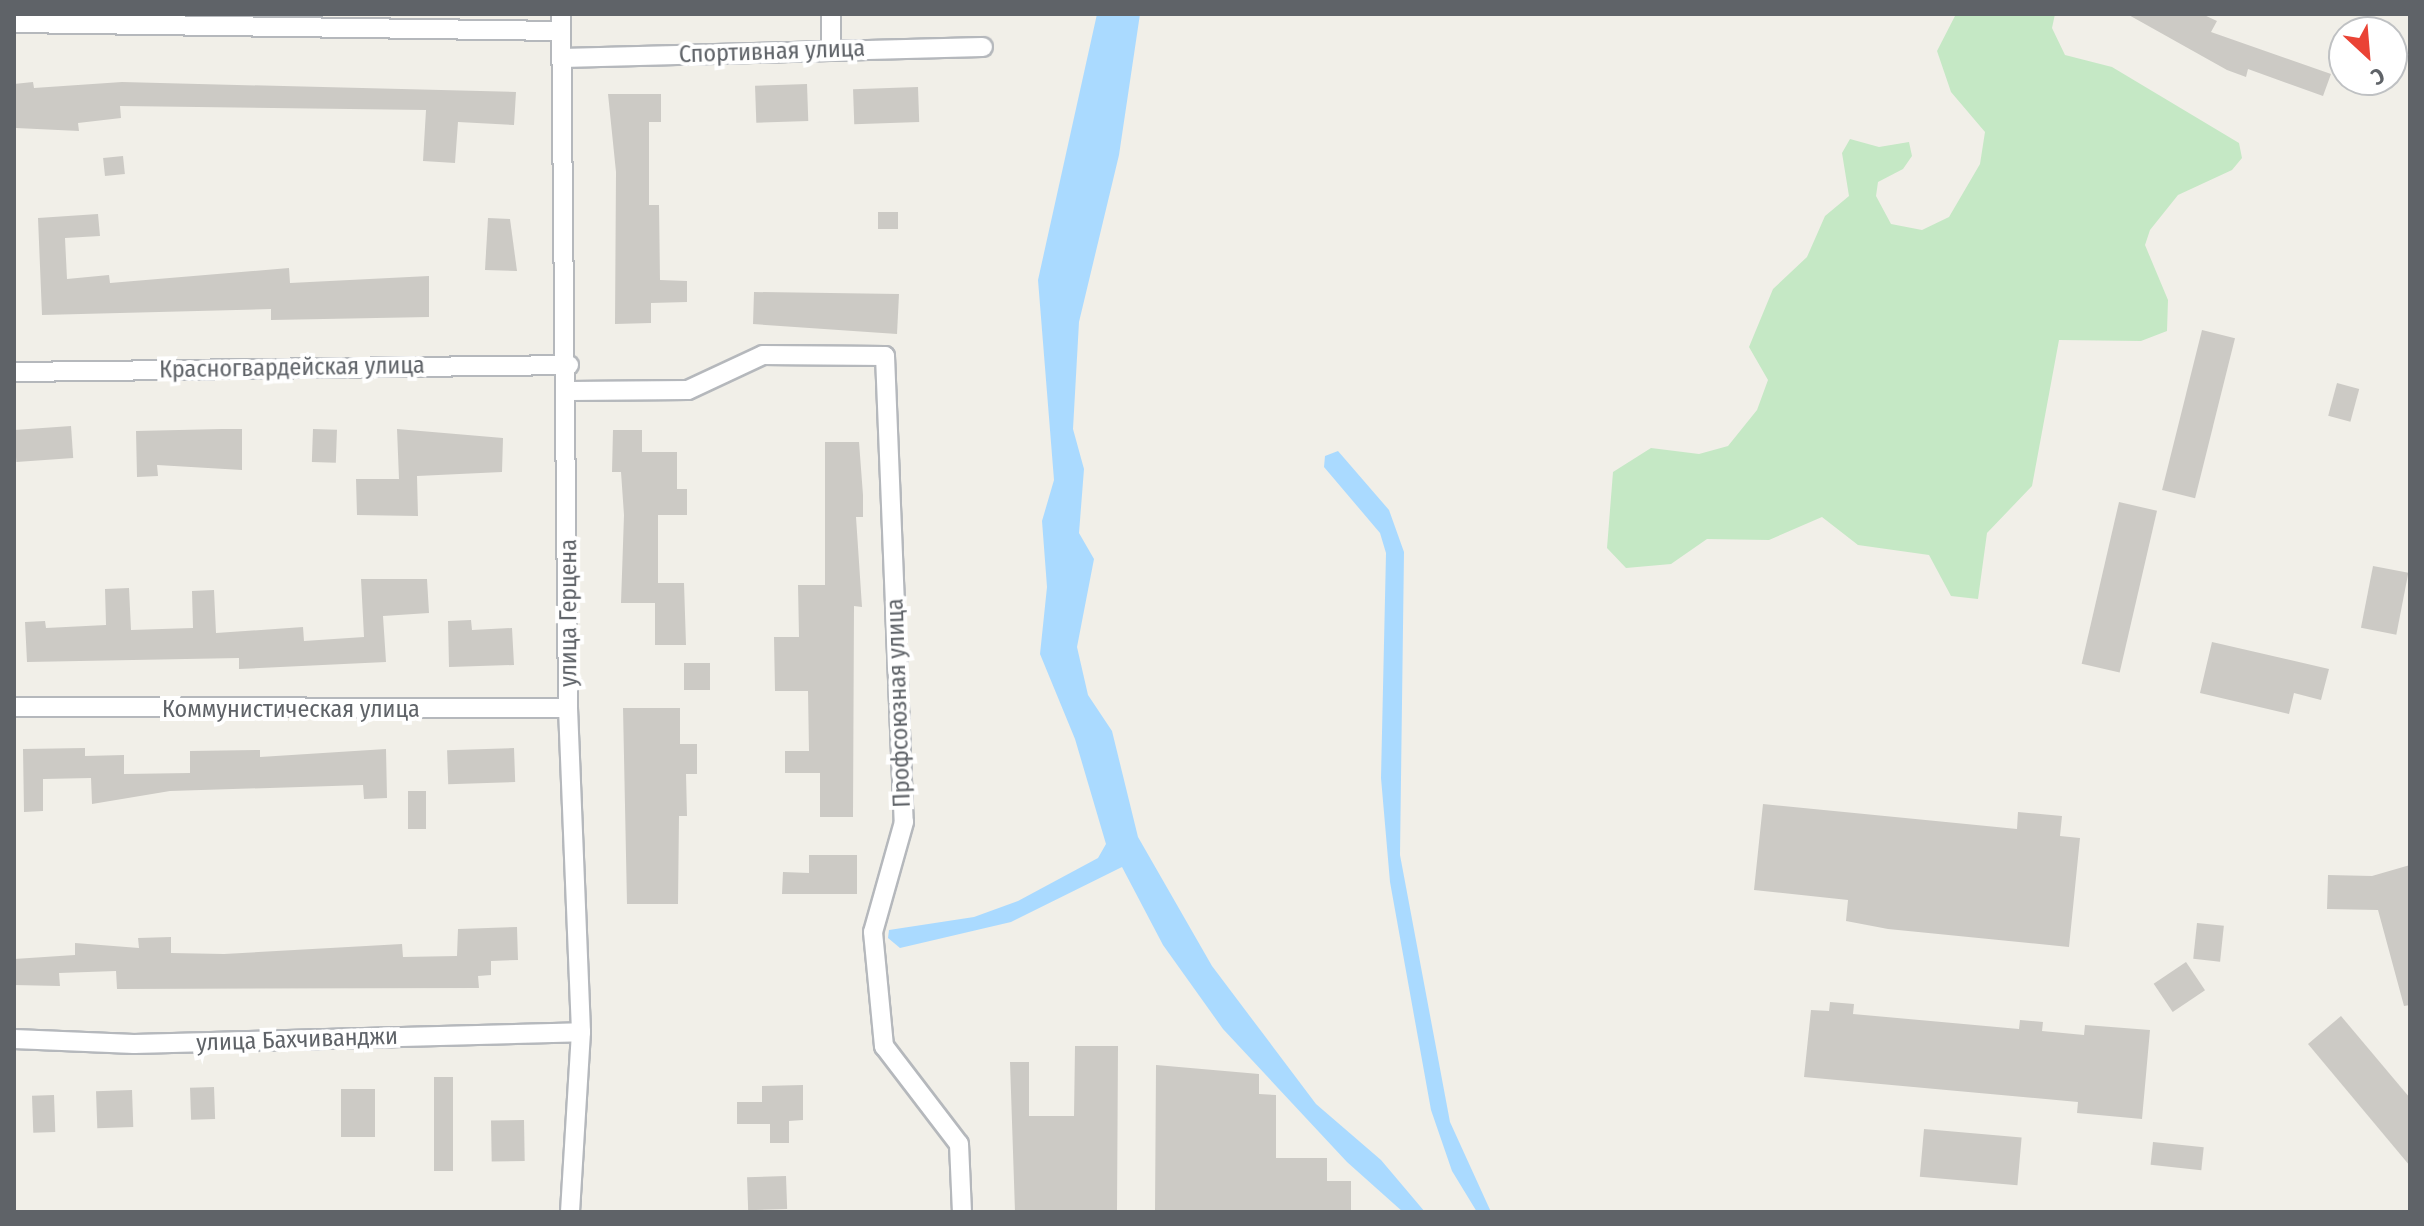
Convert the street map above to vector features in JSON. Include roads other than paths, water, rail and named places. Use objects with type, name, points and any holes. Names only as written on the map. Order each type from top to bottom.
[{"type":"street","points":[[831,14],[831,50]]},
{"type":"street","points":[[14,23],[560,23]]},
{"type":"street","name":"улица Герцена","points":[[560,23],[570,391],[568,708],[581,1032],[570,1212]]},
{"type":"street","name":"Спортивная улица","points":[[562,58],[983,47]]},
{"type":"street","name":"Профсоюзная улица","points":[[570,391],[688,390],[763,355],[885,356],[904,822],[873,932],[884,1046],[959,1144],[962,1212]]},
{"type":"street","name":"Красногвардейская улица","points":[[14,372],[569,365]]},
{"type":"street","name":"Коммунистическая улица","points":[[14,707],[568,708]]},
{"type":"street","name":"улица Бахчиванджи","points":[[14,1039],[134,1044],[581,1032]]},
{"type":"water","points":[[1097,14],[1140,14],[1119,155],[1079,322],[1073,429],[1084,469],[1079,533],[1094,559],[1077,647],[1088,695],[1112,731],[1138,837],[1212,966],[1316,1104],[1381,1160],[1425,1212],[1403,1212],[1347,1162],[1223,1029],[1163,945],[1122,867],[1011,922],[900,948],[888,938],[889,930],[974,917],[1018,901],[1098,858],[1106,844],[1075,739],[1040,654],[1047,587],[1042,521],[1054,480],[1038,280]]},
{"type":"water","points":[[1338,451],[1389,510],[1404,552],[1400,855],[1450,1122],[1491,1212],[1477,1212],[1452,1171],[1431,1110],[1390,882],[1381,778],[1386,553],[1380,533],[1324,467],[1325,456]]}]
